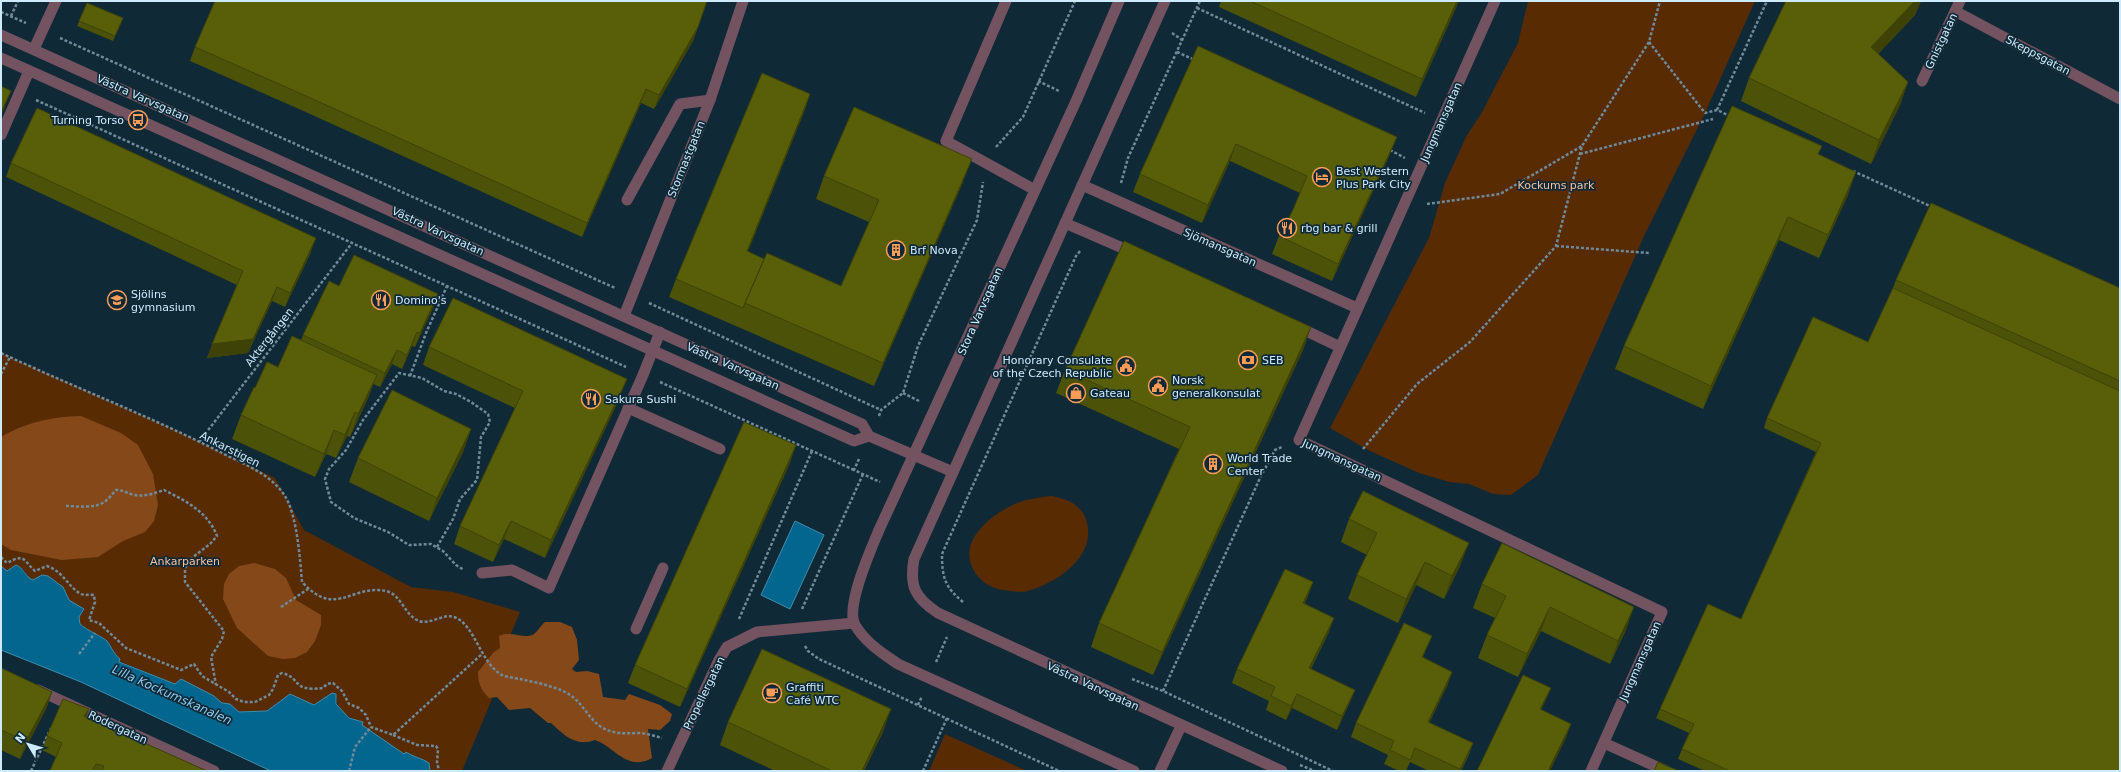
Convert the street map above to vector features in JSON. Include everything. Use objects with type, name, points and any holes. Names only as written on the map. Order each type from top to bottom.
[{"type":"street","points":[[34,49],[56,1]]},
{"type":"street","name":"Stormastgatan","points":[[624,316],[710,100],[743,1]]},
{"type":"street","points":[[1006,1],[946,141],[1035,190]]},
{"type":"street","name":"Stora Varvsgatan","points":[[854,623],[854,598],[860,577],[879,530],[1077,99],[1119,1]]},
{"type":"street","points":[[953,472],[1165,1]]},
{"type":"street","name":"Jungmansgatan","points":[[1495,1],[1299,440],[1662,612],[1592,771]]},
{"type":"street","name":"Gnistgatan","points":[[1922,81],[1960,1]]},
{"type":"street","name":"Skeppsgatan","points":[[1955,11],[2120,100]]},
{"type":"street","name":"Västra Varvsgatan","points":[[1,34],[862,424],[869,436],[953,472],[914,559],[912,572],[914,589],[922,603],[954,621],[1282,771]]},
{"type":"street","name":"Västra Varvsgatan","points":[[1,58],[854,441],[869,436]]},
{"type":"street","points":[[1,135],[29,71]]},
{"type":"street","points":[[627,200],[680,104],[710,100]]},
{"type":"street","name":"Sjömansgatan","points":[[1082,185],[1357,308]]},
{"type":"street","points":[[1065,223],[1145,258]]},
{"type":"street","points":[[1288,322],[1340,347]]},
{"type":"street","points":[[482,573],[512,570],[549,588],[643,375],[660,332]]},
{"type":"street","points":[[628,408],[720,449]]},
{"type":"street","points":[[636,628],[663,568]]},
{"type":"street","points":[[854,623],[870,644],[898,664],[1134,771]]},
{"type":"street","name":"Propellergatan","points":[[667,771],[718,660],[727,647],[757,632],[854,623]]},
{"type":"street","name":"Rodergatan","points":[[28,686],[214,771]]},
{"type":"street","points":[[1160,771],[1181,726]]},
{"type":"street","points":[[1604,743],[1666,771]]},
{"type":"path","points":[[11,16],[18,1]]},
{"type":"path","points":[[854,470],[881,410],[903,393],[918,346],[977,220],[982,183],[997,145],[1023,117],[1075,1]]},
{"type":"path","points":[[1359,454],[1417,384],[1470,342],[1556,246],[1582,146],[1649,42],[1660,1]]},
{"type":"path","points":[[1717,110],[1767,1]]},
{"type":"path","points":[[1197,8],[1441,121]]},
{"type":"path","points":[[1,12],[632,295],[881,410]]},
{"type":"path","points":[[1649,42],[1704,113],[1717,110],[1732,116]]},
{"type":"path","points":[[1177,52],[1198,62]]},
{"type":"path","points":[[1038,81],[1063,92]]},
{"type":"path","points":[[19,93],[863,474]]},
{"type":"path","points":[[1580,154],[1713,119]]},
{"type":"path","points":[[1427,204],[1500,194],[1582,146]]},
{"type":"path","points":[[1384,148],[1421,165]]},
{"type":"path","points":[[1848,168],[1935,208]]},
{"type":"path","name":"Aktergången","points":[[199,442],[352,243]]},
{"type":"path","points":[[1556,246],[1650,253]]},
{"type":"path","points":[[410,376],[426,333],[447,286]]},
{"type":"path","name":"Ankarstigen","points":[[1,353],[248,465],[268,479],[285,496],[292,514],[299,548],[302,582],[308,588]]},
{"type":"path","points":[[1,374],[10,357]]},
{"type":"path","points":[[437,547],[453,518],[460,499],[477,480],[481,437],[490,422],[488,414],[456,394],[444,391],[422,378],[399,374],[363,420],[346,450],[329,469],[325,480],[331,502],[354,518],[388,532],[409,544],[432,544],[456,565],[467,572],[482,573]]},
{"type":"path","points":[[918,704],[954,621],[964,603],[950,591],[942,570],[942,554],[1020,380]]},
{"type":"path","points":[[1163,691],[1260,478],[1275,450],[1299,440]]},
{"type":"path","points":[[727,647],[812,451]]},
{"type":"path","points":[[66,506],[99,505],[116,490],[125,490],[134,495],[144,496],[164,490],[185,500],[205,515],[213,525],[217,536],[210,544],[193,557],[185,568],[184,582],[224,631],[222,639],[211,657],[216,686]]},
{"type":"path","points":[[1,556],[7,563],[17,557],[23,558],[35,571],[48,566],[54,568],[74,590],[84,595],[94,595],[95,602],[89,620],[99,623],[126,648],[181,670],[194,664],[202,676],[216,686],[229,692],[236,699],[244,702],[255,702],[269,695],[278,676],[282,673],[287,674],[298,684],[308,690],[323,688],[327,684],[333,683],[342,691],[349,704],[359,708],[366,715],[371,726],[417,746],[436,746],[439,754],[437,762],[439,771]]},
{"type":"path","points":[[281,607],[308,588],[318,596],[330,600],[343,599],[375,590],[387,591],[396,596],[411,617],[420,622],[453,616],[460,620],[468,629],[482,654],[502,675],[550,686],[565,692],[580,702],[602,728],[619,734],[643,733],[680,742]]},
{"type":"path","points":[[79,654],[96,633]]},
{"type":"path","points":[[393,735],[482,654]]},
{"type":"path","points":[[1127,677],[1163,691],[1333,771]]},
{"type":"path","points":[[31,771],[62,702]]},
{"type":"path","points":[[923,771],[947,718]]},
{"type":"path","points":[[348,771],[356,747],[371,726]]},
{"type":"path","points":[[1304,771],[1305,767]]},
{"type":"green space","name":"Kockums park","points":[[1528,1],[1755,1],[1705,113],[1645,234],[1538,475],[1511,495],[1493,494],[1469,484],[1449,482],[1419,473],[1370,451],[1330,428],[1429,238],[1445,183],[1467,135],[1481,114],[1518,43]]},
{"type":"green space","name":"Ankarparken","points":[[1,353],[173,429],[275,478],[304,530],[411,587],[453,592],[520,612],[496,669],[502,675],[462,771],[430,771],[429,763],[406,752],[404,754],[361,725],[363,722],[345,714],[339,708],[337,698],[327,696],[314,705],[290,694],[267,711],[239,712],[230,704],[222,703],[214,696],[175,684],[119,661],[110,644],[106,640],[80,624],[79,617],[84,611],[69,600],[63,587],[48,576],[42,575],[33,580],[30,579],[23,569],[4,570],[1,566]]},
{"type":"green space","points":[[1052,496],[1063,499],[1077,506],[1086,519],[1088,532],[1086,544],[1081,555],[1063,574],[1040,587],[1025,592],[1000,589],[985,583],[976,574],[970,562],[969,551],[972,541],[978,531],[997,514],[1017,503],[1034,498]]},
{"type":"green space","points":[[945,734],[1027,771],[929,771]]},
{"type":"shaded area","points":[[81,416],[121,433],[138,445],[153,474],[158,505],[154,521],[145,532],[123,541],[98,557],[62,560],[11,550],[1,544],[1,437],[40,421]]},
{"type":"shaded area","points":[[254,563],[275,569],[286,578],[296,600],[321,615],[321,625],[315,641],[307,652],[295,658],[283,659],[268,656],[237,628],[223,599],[224,584],[229,574],[239,566]]},
{"type":"shaded area","points":[[545,622],[560,622],[572,627],[577,640],[579,660],[572,669],[576,672],[587,671],[599,674],[603,697],[625,700],[629,694],[660,705],[672,714],[670,721],[660,730],[648,729],[652,758],[643,762],[635,762],[622,757],[595,740],[588,742],[576,741],[566,736],[530,708],[509,710],[497,697],[489,698],[484,692],[479,683],[478,672],[493,653],[500,648],[499,636],[508,634],[530,636],[534,634]]},
{"type":"water","points":[[795,521],[824,535],[790,609],[761,595]]},
{"type":"water","name":"Lilla Kockumskanalen","points":[[16,565],[21,568],[30,579],[33,580],[42,575],[48,576],[63,587],[69,600],[84,609],[79,617],[80,624],[107,641],[114,653],[120,659],[119,662],[175,684],[181,679],[214,696],[222,703],[230,704],[239,712],[267,711],[290,694],[314,705],[332,693],[336,694],[336,704],[349,718],[363,722],[362,725],[404,754],[406,752],[429,763],[430,771],[271,771],[81,682],[1,650],[1,566],[7,571]]},
{"type":"building","points":[[215,1],[707,1],[698,27],[659,95],[646,89],[587,223],[195,47]]},
{"type":"building","points":[[1250,1],[1457,1],[1422,79]]},
{"type":"building","points":[[1786,1],[1915,1],[1871,47],[1908,82],[1879,140],[1749,78]]},
{"type":"building","points":[[87,3],[123,18],[115,36],[79,21]]},
{"type":"building","name":"Best Western Plus Park City","points":[[1198,46],[1397,137],[1338,264],[1279,236],[1293,210],[1307,176],[1236,144],[1208,205],[1140,174]]},
{"type":"building","points":[[762,73],[810,94],[747,251],[764,259],[743,308],[676,279]]},
{"type":"building","points":[[1,86],[11,91],[1,112]]},
{"type":"building","points":[[1732,106],[1822,146],[1818,154],[1856,172],[1828,235],[1788,217],[1711,386],[1624,346]]},
{"type":"building","name":"Brf Nova","points":[[854,107],[972,159],[883,363],[745,303],[767,253],[841,286],[879,200],[824,176]]},
{"type":"building","points":[[37,108],[316,238],[290,293],[277,287],[253,339],[212,344],[243,271],[11,163]]},
{"type":"building","points":[[1931,203],[2120,288],[2120,381],[1896,280]]},
{"type":"building","name":"World Trade Center","points":[[1124,241],[1311,327],[1162,652],[1099,623],[1190,427],[1065,370]]},
{"type":"building","points":[[354,255],[438,294],[420,333],[417,332],[407,355],[397,350],[385,373],[303,335],[329,281],[339,286]]},
{"type":"building","points":[[1893,288],[2120,391],[2120,771],[1730,771],[1682,749],[1694,724],[1660,709],[1708,604],[1741,619],[1821,443],[1767,418],[1813,317],[1868,342]]},
{"type":"building","points":[[453,298],[627,379],[551,540],[511,521],[499,545],[460,526],[523,391],[429,347]]},
{"type":"building","points":[[292,336],[377,375],[358,414],[355,412],[345,435],[334,430],[324,454],[241,415],[267,362],[278,367]]},
{"type":"building","points":[[392,390],[471,429],[437,498],[358,458]]},
{"type":"building","points":[[744,422],[796,445],[687,689],[635,665]]},
{"type":"building","points":[[1363,491],[1469,543],[1452,576],[1425,562],[1406,599],[1357,575],[1377,533],[1349,519]]},
{"type":"building","points":[[1502,543],[1634,607],[1618,641],[1550,607],[1527,654],[1487,635],[1506,596],[1482,584]]},
{"type":"building","points":[[1285,569],[1313,582],[1303,603],[1334,618],[1309,668],[1355,690],[1342,716],[1297,694],[1291,706],[1271,696],[1275,687],[1237,669]]},
{"type":"building","points":[[1404,623],[1432,636],[1422,657],[1452,672],[1428,722],[1473,743],[1460,769],[1415,748],[1410,760],[1390,750],[1394,741],[1356,723]]},
{"type":"building","points":[[762,649],[891,709],[862,771],[832,771],[728,722]]},
{"type":"building","points":[[1,668],[52,692],[26,741],[1,730]]},
{"type":"building","points":[[1523,675],[1551,688],[1540,709],[1571,724],[1548,771],[1477,771]]},
{"type":"building","points":[[63,699],[89,709],[84,716],[207,771],[102,771],[104,766],[96,764],[92,771],[50,771],[62,743],[47,736]]},
{"type":"building","points":[[1658,762],[1679,771],[1654,771]]},
{"type":"place","name":"Turning Torso","points":[[138,120]]},
{"type":"place","name":"Best Western Plus Park City","points":[[1322,177]]},
{"type":"place","name":"rbg bar & grill","points":[[1287,228]]},
{"type":"place","name":"Brf Nova","points":[[896,250]]},
{"type":"place","name":"Sjölins gymnasium","points":[[117,300]]},
{"type":"place","name":"Domino's","points":[[381,300]]},
{"type":"place","name":"SEB","points":[[1248,360]]},
{"type":"place","name":"Honorary Consulate of the Czech Republic","points":[[1126,366]]},
{"type":"place","name":"Norsk generalkonsulat","points":[[1158,386]]},
{"type":"place","name":"Gateau","points":[[1076,393]]},
{"type":"place","name":"Sakura Sushi","points":[[591,399]]},
{"type":"place","name":"World Trade Center","points":[[1213,464]]},
{"type":"place","name":"Graffiti Café WTC","points":[[772,693]]}]
